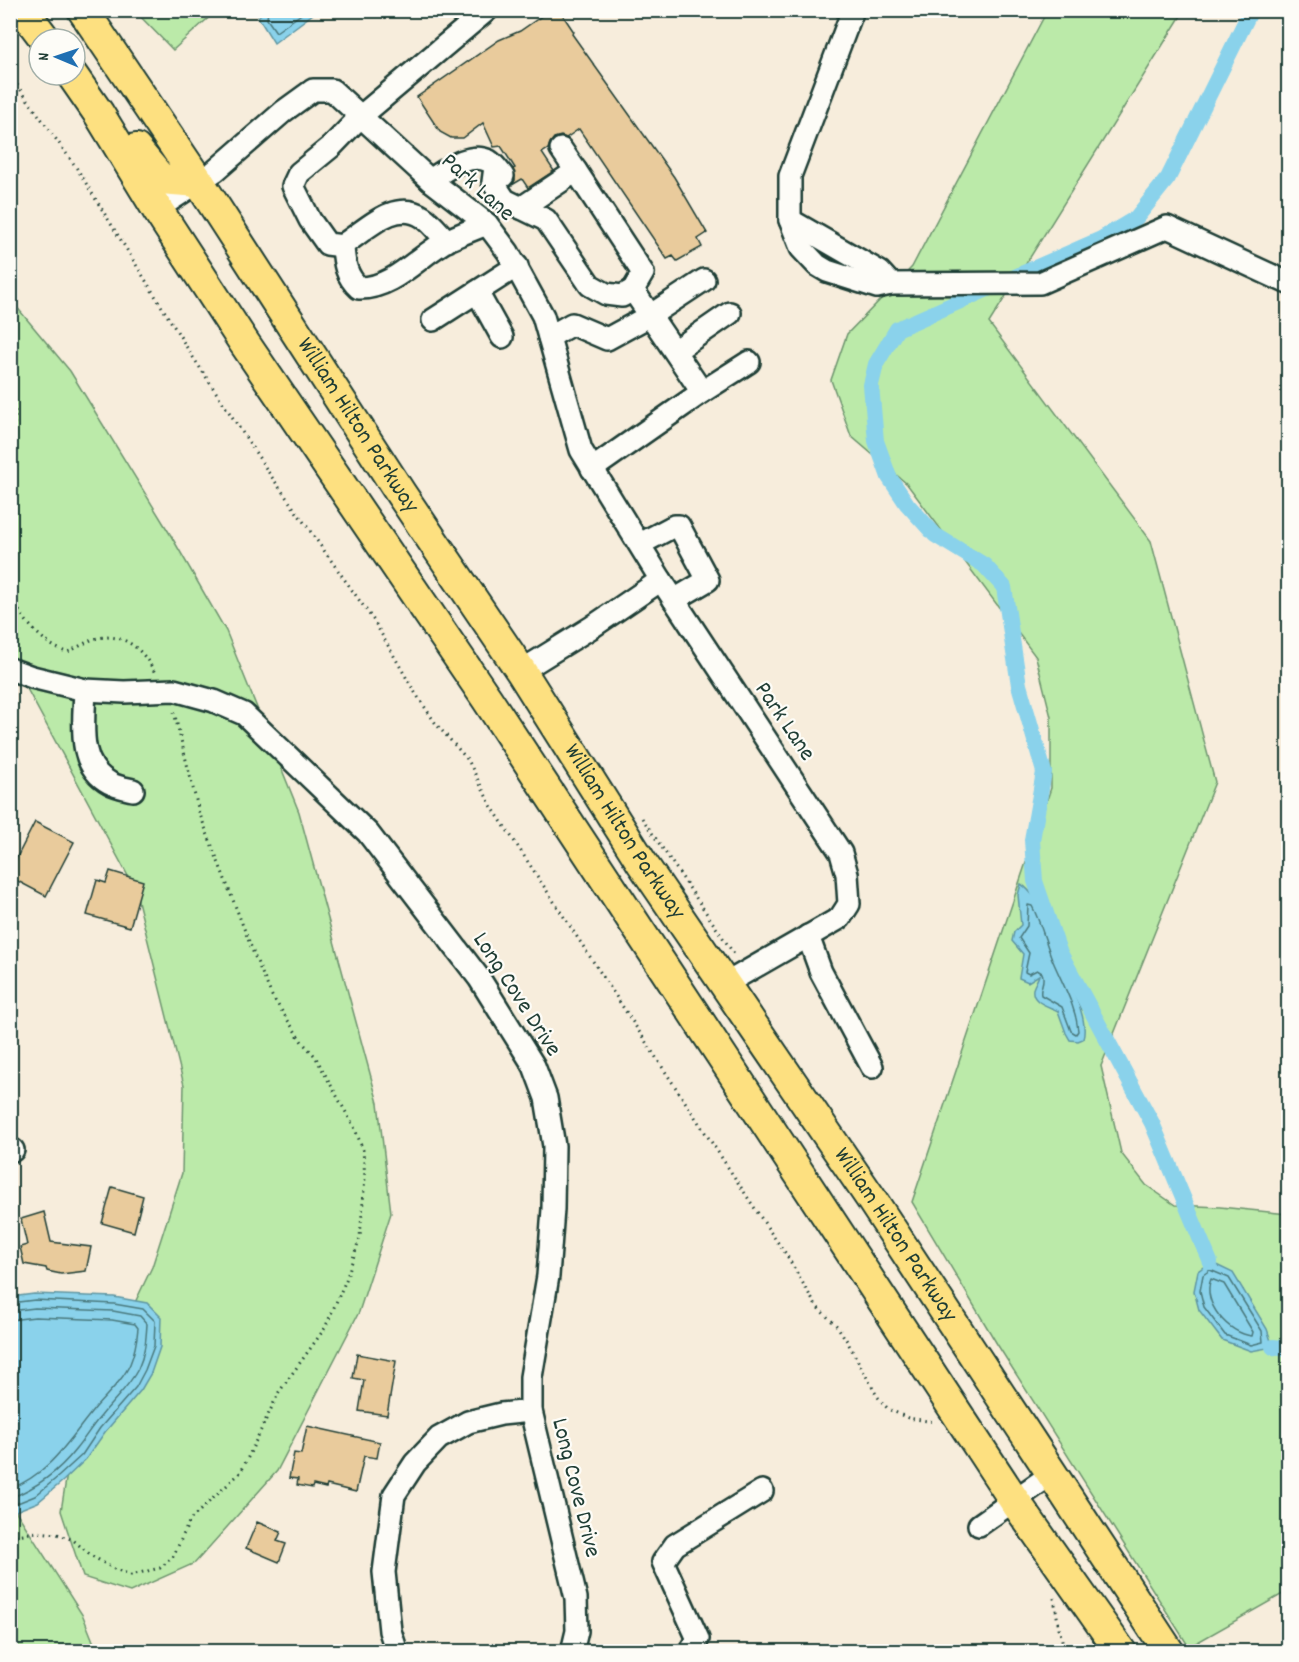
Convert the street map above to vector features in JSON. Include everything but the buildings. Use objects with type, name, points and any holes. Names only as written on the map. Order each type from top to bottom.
[{"type":"highway","points":[[23,10],[36,27]]},
{"type":"highway","name":"William Hilton Parkway","points":[[83,10],[200,182],[400,494],[520,671],[642,863],[870,1197],[1169,1652]]},
{"type":"highway","name":"William Hilton Parkway","points":[[81,87],[243,341],[487,699],[1014,1500],[1121,1652]]},
{"type":"highway","points":[[83,87],[161,179],[200,182]]},
{"type":"highway","points":[[406,580],[482,671],[520,671]]},
{"type":"street","points":[[447,241],[424,217],[405,210],[394,211],[343,246],[327,244],[310,220],[293,186],[299,173],[332,146],[360,117],[487,10]]},
{"type":"street","points":[[853,10],[790,176],[790,220],[801,248],[817,265],[827,271],[877,287],[891,284],[1040,283],[1167,227],[1288,283]]},
{"type":"street","name":"Park Lane","points":[[157,209],[215,171],[284,111],[313,90],[332,90],[430,180],[490,228],[517,266],[543,316],[581,450],[742,706],[841,853],[852,879],[849,904],[840,918],[725,984]]},
{"type":"street","points":[[430,180],[454,164],[476,158],[490,162],[502,176],[493,182],[505,200],[546,220],[590,285],[606,294],[622,296],[633,290],[643,273],[561,148]]},
{"type":"street","points":[[343,246],[345,265],[351,281],[358,288],[367,288],[388,281],[447,241],[490,228],[576,171]]},
{"type":"street","points":[[433,321],[517,266]]},
{"type":"street","points":[[549,337],[572,324],[607,339],[651,315],[704,280]]},
{"type":"street","points":[[633,290],[702,392]]},
{"type":"street","points":[[477,292],[502,337]]},
{"type":"street","points":[[675,351],[730,313]]},
{"type":"street","points":[[592,469],[749,362]]},
{"type":"street","points":[[640,544],[679,526],[708,580],[674,600]]},
{"type":"street","points":[[520,671],[592,627],[661,580]]},
{"type":"street","name":"Long Cove Drive","points":[[10,669],[85,690],[124,692],[174,690],[214,701],[244,714],[369,832],[479,978],[534,1066],[546,1098],[554,1146],[553,1209],[548,1276],[531,1377],[531,1412],[576,1598],[577,1631],[572,1652]]},
{"type":"street","points":[[85,690],[86,754],[95,772],[111,784],[133,790]]},
{"type":"street","points":[[808,936],[821,972],[872,1067]]},
{"type":"street","points":[[397,1652],[390,1631],[384,1572],[394,1495],[415,1463],[439,1438],[468,1422],[501,1414],[531,1412]]},
{"type":"street","points":[[979,1525],[1053,1473]]},
{"type":"street","points":[[690,1652],[698,1639],[663,1562],[675,1545],[762,1491]]},
{"type":"path","points":[[10,75],[76,167],[189,351],[269,473],[374,621],[414,691],[436,723],[468,760],[490,804],[786,1254],[816,1306],[837,1326],[877,1396],[888,1409],[908,1418],[931,1420],[939,1425]]},
{"type":"path","points":[[10,393],[15,404],[15,424],[10,435]]},
{"type":"path","points":[[10,595],[37,632],[57,649],[67,652],[96,638],[123,640],[138,647],[147,657],[176,715],[199,812],[255,957],[272,996],[302,1042],[315,1056],[355,1129],[363,1150],[365,1178],[360,1237],[346,1280],[324,1328],[279,1392],[241,1472],[190,1520],[173,1557],[160,1568],[131,1575],[114,1569],[92,1556],[73,1540],[57,1534],[38,1532],[10,1536]]},
{"type":"path","points":[[1052,1592],[1065,1652]]},
{"type":"green space","points":[[135,11],[216,11],[173,50]]},
{"type":"green space","points":[[1047,11],[1184,11],[989,323],[1151,541],[1215,782],[1101,1066],[1121,1153],[1146,1185],[1175,1205],[1288,1214],[1288,1591],[1189,1647],[997,1344],[912,1202],[1051,788],[1051,717],[1036,657],[907,484],[851,436],[831,380],[847,334],[912,267]]},
{"type":"green space","points":[[10,299],[70,371],[170,534],[226,631],[299,812],[378,1103],[391,1213],[359,1312],[277,1471],[195,1563],[130,1592],[83,1577],[61,1511],[74,1430],[152,1267],[182,1173],[184,1085],[135,889],[11,659]]},
{"type":"green space","points":[[10,1502],[83,1616],[97,1651],[11,1651]]},
{"type":"water","points":[[264,11],[317,11],[274,43],[258,17]]},
{"type":"water","points":[[1021,884],[1033,896],[1043,912],[1057,954],[1076,996],[1084,1030],[1083,1039],[1078,1041],[1070,1040],[1058,1011],[1035,998],[1033,989],[1039,975],[1028,982],[1019,978],[1023,954],[1012,941],[1014,932],[1021,925],[1018,895]]},
{"type":"water","points":[[1210,1262],[1233,1273],[1267,1329],[1273,1347],[1251,1351],[1222,1340],[1199,1310],[1194,1291],[1198,1271]]},
{"type":"water","points":[[34,1294],[114,1297],[147,1303],[161,1317],[160,1347],[151,1373],[141,1390],[105,1432],[86,1459],[38,1502],[11,1513],[11,1297]]},
{"type":"waterway","points":[[1210,1262],[1152,1123],[1059,951],[1035,881],[1032,840],[1044,772],[1019,685],[1004,587],[984,565],[935,535],[907,504],[889,477],[876,441],[871,385],[876,364],[897,329],[1101,239],[1136,218],[1168,178],[1251,10]]},
{"type":"waterway","points":[[1273,1347],[1288,1349]]}]
